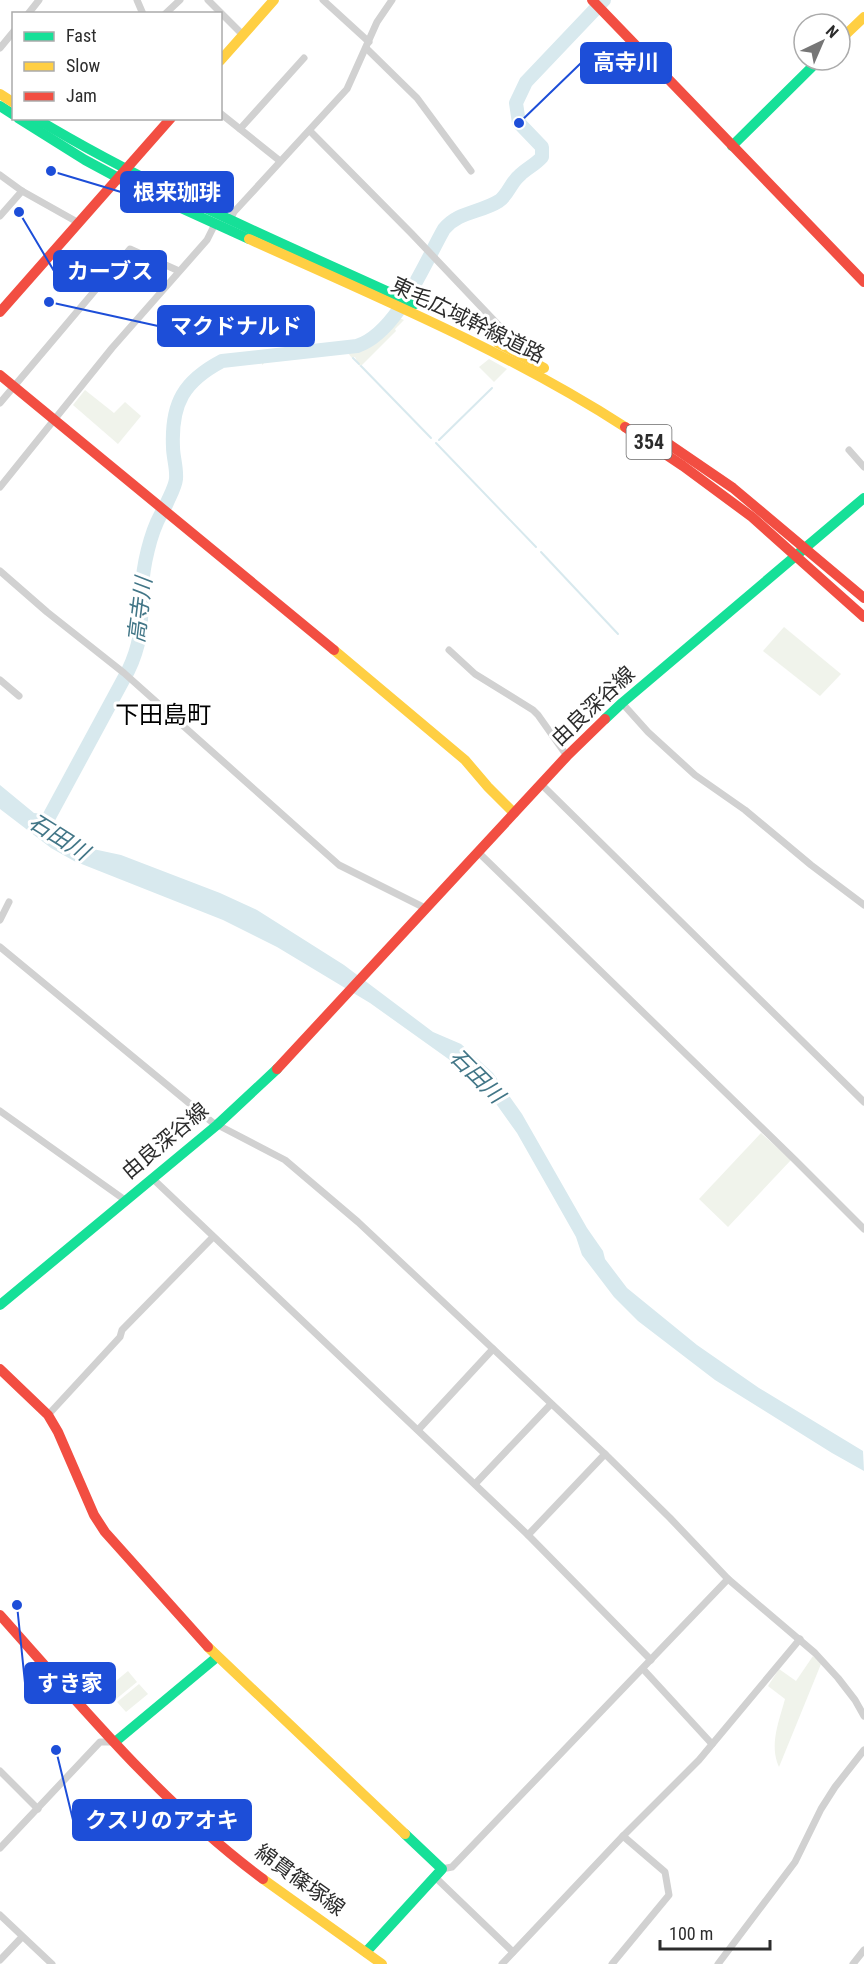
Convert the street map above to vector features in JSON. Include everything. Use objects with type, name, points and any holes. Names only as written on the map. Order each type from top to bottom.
[{"type":"main road","points":[[222,59],[274,0]]},
{"type":"main road","points":[[592,0],[864,282]]},
{"type":"main road","points":[[852,28],[864,17]]},
{"type":"main road","points":[[732,146],[807,72]]},
{"type":"main road","name":"東毛広域幹線道路","points":[[21,120],[76,155],[230,220],[396,301],[522,355],[622,414],[695,462],[767,515],[864,598]]},
{"type":"main road","name":"東毛広域幹線道路","points":[[38,120],[122,174],[215,225],[396,301]]},
{"type":"main road","points":[[0,312],[169,120]]},
{"type":"main road","name":"東毛広域幹線道路","points":[[409,307],[503,356],[617,421],[688,469],[754,519],[864,617]]},
{"type":"main road","points":[[0,375],[431,730],[465,760],[514,813]]},
{"type":"main road","name":"由良深谷線","points":[[0,1305],[217,1125],[267,1079],[567,756],[622,703],[864,498]]},
{"type":"main road","points":[[0,1369],[48,1415],[58,1432],[94,1515],[105,1532],[217,1657],[438,1873],[366,1952]]},
{"type":"main road","name":"綿貫篠塚線","points":[[0,1616],[167,1798],[210,1837],[259,1876],[382,1964]]},
{"type":"main road","points":[[115,1742],[217,1657]]},
{"type":"street","points":[[30,12],[39,0]]},
{"type":"street","points":[[167,12],[180,0]]},
{"type":"street","points":[[208,0],[220,12]]},
{"type":"street","points":[[323,0],[417,98],[471,171]]},
{"type":"street","points":[[230,220],[234,212],[347,89],[377,22],[392,0]]},
{"type":"street","points":[[222,14],[243,34]]},
{"type":"street","points":[[0,48],[12,33]]},
{"type":"street","points":[[240,129],[304,58]]},
{"type":"street","points":[[222,115],[280,161]]},
{"type":"street","points":[[310,131],[505,332],[526,343],[522,355]]},
{"type":"street","points":[[0,175],[22,191],[79,223]]},
{"type":"street","points":[[0,216],[22,191]]},
{"type":"street","points":[[0,487],[112,348],[207,240],[215,225]]},
{"type":"street","points":[[0,403],[130,249],[179,271]]},
{"type":"street","points":[[849,450],[864,467]]},
{"type":"street","points":[[0,571],[126,675],[343,868],[425,908]]},
{"type":"street","points":[[449,650],[475,674],[533,710],[567,756]]},
{"type":"street","points":[[0,680],[19,696]]},
{"type":"street","points":[[622,703],[648,732],[695,775],[745,810],[864,905]]},
{"type":"street","points":[[542,784],[864,1102]]},
{"type":"street","points":[[478,852],[864,1229]]},
{"type":"street","points":[[0,920],[5,906]]},
{"type":"street","points":[[0,947],[217,1125],[285,1160],[358,1222],[605,1454],[728,1579],[800,1639],[832,1671],[855,1700],[864,1716]]},
{"type":"street","points":[[0,1111],[125,1200]]},
{"type":"street","points":[[152,1178],[528,1535],[651,1660]]},
{"type":"street","points":[[48,1415],[120,1337],[122,1330],[213,1236]]},
{"type":"street","points":[[418,1430],[493,1349]]},
{"type":"street","points":[[475,1484],[551,1404]]},
{"type":"street","points":[[528,1535],[605,1454]]},
{"type":"street","points":[[513,1953],[438,1873],[452,1867],[728,1579]]},
{"type":"street","points":[[502,1964],[623,1836],[699,1760],[800,1639]]},
{"type":"street","points":[[644,1669],[712,1744]]},
{"type":"street","points":[[0,1848],[100,1742],[115,1742]]},
{"type":"street","points":[[718,1964],[795,1862],[821,1809],[864,1750]]},
{"type":"street","points":[[0,1771],[38,1809]]},
{"type":"street","points":[[612,1964],[669,1895],[665,1872],[623,1836]]},
{"type":"street","points":[[0,1915],[52,1964]]},
{"type":"street","points":[[0,1960],[22,1937]]},
{"type":"street","points":[[854,1964],[864,1950]]},
{"type":"street","points":[[365,1964],[366,1952]]},
{"type":"shaded area","points":[[397,317],[404,320],[360,367],[355,357],[352,358],[348,353],[265,362],[262,365],[257,361],[361,349],[381,336]]},
{"type":"shaded area","points":[[489,359],[507,369],[494,382],[479,367]]},
{"type":"shaded area","points":[[85,390],[114,413],[125,402],[141,416],[118,444],[73,405]]},
{"type":"shaded area","points":[[784,627],[841,674],[820,696],[763,651]]},
{"type":"shaded area","points":[[761,1133],[791,1160],[728,1227],[699,1199]]},
{"type":"shaded area","points":[[813,1656],[821,1664],[779,1767],[775,1741],[785,1699],[768,1686],[779,1669],[796,1681]]},
{"type":"shaded area","points":[[128,1671],[137,1682],[115,1700],[106,1689]]},
{"type":"shaded area","points":[[139,1684],[148,1694],[126,1712],[117,1702]]},
{"type":"water","name":"石田川","points":[[0,785],[34,813],[43,814],[52,821],[61,834],[93,849],[121,855],[220,893],[257,910],[344,965],[433,1032],[461,1044],[493,1073],[522,1114],[587,1228],[603,1251],[605,1259],[627,1288],[697,1345],[759,1388],[863,1451],[864,1471],[715,1380],[638,1321],[614,1297],[582,1255],[576,1237],[517,1133],[492,1098],[481,1091],[461,1068],[370,1003],[277,947],[223,920],[74,861],[51,848],[0,809]]},
{"type":"waterway","name":"高寺川","points":[[166,505],[176,479],[173,447],[174,418],[182,395],[189,385],[222,361],[357,346],[371,339],[385,327],[408,296],[444,229],[463,215],[499,201],[517,178],[542,157],[542,147],[519,123],[516,103],[526,82],[604,0]]},
{"type":"waterway","points":[[353,358],[359,364]]},
{"type":"waterway","points":[[361,366],[431,438]]},
{"type":"waterway","points":[[439,440],[492,388]]},
{"type":"waterway","points":[[436,443],[536,547]]},
{"type":"waterway","name":"高寺川","points":[[42,830],[133,660],[140,630],[146,560],[150,540],[161,514]]},
{"type":"waterway","points":[[541,552],[618,634]]},
{"type":"traffic: fast","points":[[732,146],[807,72]]},
{"type":"traffic: fast","points":[[0,106],[12,114]]},
{"type":"traffic: fast","points":[[21,120],[85,160],[137,188],[249,239]]},
{"type":"traffic: fast","points":[[38,120],[127,170],[415,304]]},
{"type":"traffic: fast","points":[[605,719],[864,498]]},
{"type":"traffic: fast","points":[[0,1305],[217,1125],[277,1069]]},
{"type":"traffic: fast","points":[[115,1742],[217,1657]]},
{"type":"traffic: fast","points":[[366,1952],[442,1869],[405,1834]]},
{"type":"traffic: slow","points":[[222,59],[274,0]]},
{"type":"traffic: slow","points":[[852,28],[864,17]]},
{"type":"traffic: slow","points":[[0,94],[12,102]]},
{"type":"traffic: slow","points":[[249,239],[488,349],[580,399],[625,427]]},
{"type":"traffic: slow","points":[[498,343],[544,368]]},
{"type":"traffic: slow","points":[[334,650],[465,760],[514,813]]},
{"type":"traffic: slow","points":[[208,1647],[405,1834]]},
{"type":"traffic: slow","points":[[263,1879],[382,1964]]},
{"type":"traffic: jam","points":[[592,0],[864,282]]},
{"type":"traffic: jam","points":[[0,312],[169,120]]},
{"type":"traffic: jam","points":[[0,375],[334,650]]},
{"type":"traffic: jam","points":[[625,427],[752,517],[864,617]]},
{"type":"traffic: jam","points":[[651,432],[733,488],[864,598]]},
{"type":"traffic: jam","points":[[277,1069],[567,756],[605,719]]},
{"type":"traffic: jam","points":[[0,1369],[48,1415],[58,1432],[94,1515],[105,1532],[208,1647]]},
{"type":"traffic: jam","points":[[0,1615],[125,1754],[191,1820],[263,1879]]},
{"type":"place","name":"高寺川","points":[[519,123]]},
{"type":"place","name":"根来珈琲","points":[[51,171]]},
{"type":"place","name":"カーブス","points":[[19,212]]},
{"type":"place","name":"マクドナルド","points":[[49,302]]},
{"type":"place","name":"すき家","points":[[17,1605]]},
{"type":"place","name":"クスリのアオキ","points":[[56,1750]]},
{"type":"district","name":"下田島町","points":[[163,715]]}]
